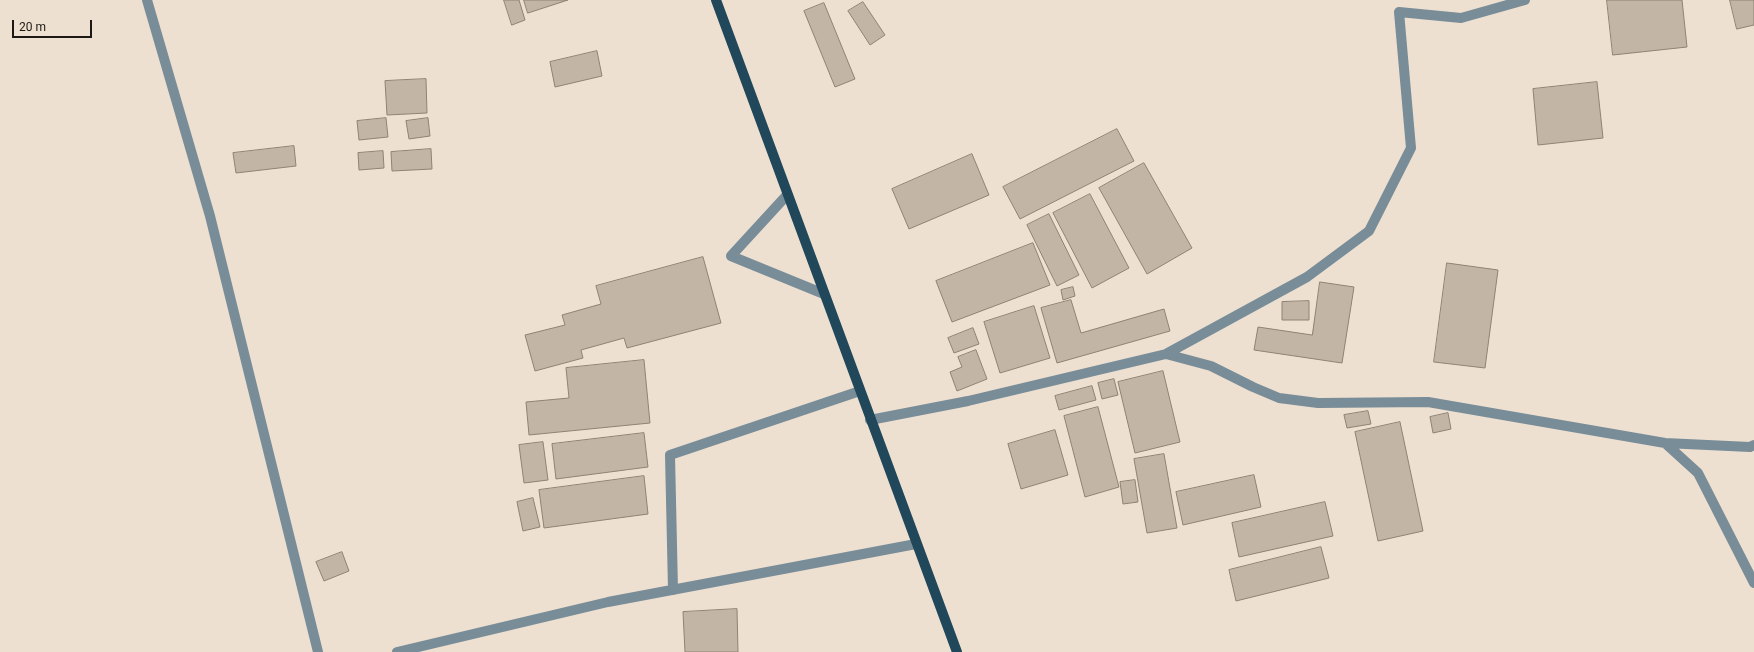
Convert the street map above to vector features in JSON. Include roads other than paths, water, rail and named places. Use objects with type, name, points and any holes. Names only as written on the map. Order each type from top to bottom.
[{"type":"main road","points":[[716,0],[957,652]]},
{"type":"street","points":[[148,0],[210,216],[318,652]]},
{"type":"street","points":[[870,420],[968,401],[1166,354],[1307,277],[1369,231],[1411,148],[1399,12],[1462,18],[1525,0]]},
{"type":"street","points":[[787,194],[731,256],[824,294]]},
{"type":"street","points":[[1166,354],[1211,366],[1279,398],[1318,403],[1428,402],[1665,443],[1750,447],[1754,445]]},
{"type":"street","points":[[673,590],[670,455],[860,391]]},
{"type":"street","points":[[1665,443],[1698,473],[1754,583]]},
{"type":"street","points":[[396,652],[608,602],[916,544]]}]
